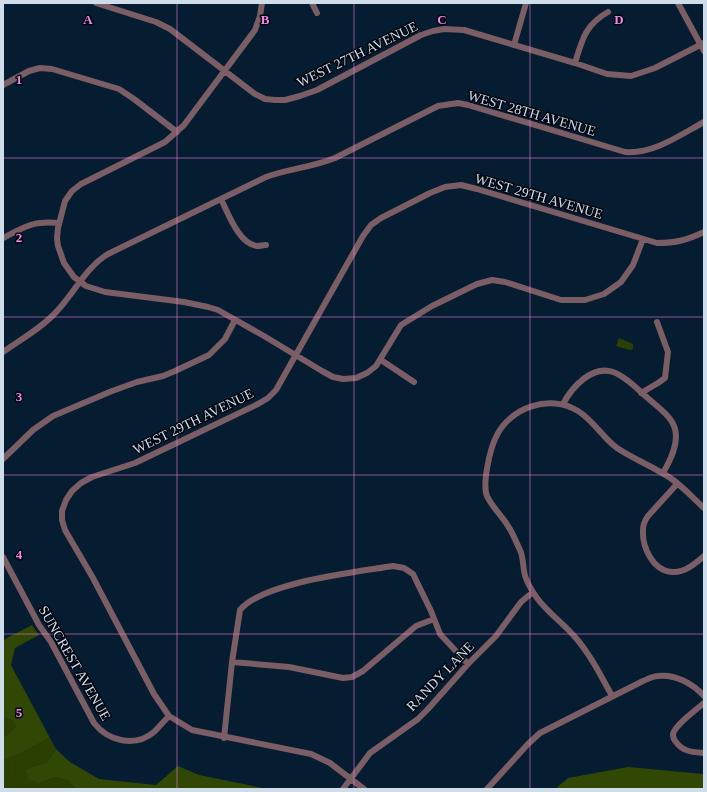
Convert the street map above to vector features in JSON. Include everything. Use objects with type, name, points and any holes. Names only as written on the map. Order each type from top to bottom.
[{"type":"street","name":"WEST 27TH AVENUE","points":[[96,3],[156,22],[170,29],[255,94],[265,99],[275,100],[285,100],[317,90],[421,35],[444,29],[464,30],[607,74],[631,76],[656,68],[703,46]]},
{"type":"street","points":[[262,3],[260,16],[255,30],[184,125],[165,142],[81,184],[72,192],[66,201],[59,223],[57,238],[60,255],[68,270],[86,286],[105,292],[184,302],[218,310],[296,354],[322,372],[333,377],[343,379],[356,378],[367,373],[376,366],[401,325],[432,306],[477,284],[492,280],[505,282],[561,300],[585,300],[604,294],[620,282],[633,266],[643,239]]},
{"type":"street","points":[[312,3],[318,13]]},
{"type":"street","points":[[514,45],[526,3]]},
{"type":"street","points":[[678,3],[703,46]]},
{"type":"street","points":[[575,63],[585,33],[596,19],[608,12]]},
{"type":"street","points":[[3,85],[29,71],[40,68],[52,69],[119,90],[134,99],[177,132]]},
{"type":"street","name":"WEST 28TH AVENUE","points":[[3,352],[47,321],[57,311],[90,268],[104,257],[266,177],[279,172],[322,163],[335,158],[438,106],[458,104],[482,109],[625,152],[640,152],[650,149],[704,122]]},
{"type":"street","name":"WEST 29TH AVENUE","points":[[364,789],[330,764],[311,754],[224,738],[192,730],[169,716],[154,694],[93,578],[65,530],[62,520],[62,511],[66,500],[72,491],[81,483],[92,477],[135,463],[268,398],[276,390],[363,236],[371,225],[381,218],[430,193],[445,187],[461,185],[657,243],[672,243],[689,240],[704,232]]},
{"type":"street","points":[[221,199],[235,229],[241,236],[255,246],[266,245]]},
{"type":"street","points":[[3,238],[34,223],[59,223]]},
{"type":"street","points":[[3,460],[33,430],[53,416],[112,391],[137,382],[169,374],[209,355],[225,339],[235,320]]},
{"type":"street","points":[[641,392],[665,378],[666,374],[668,352],[656,322]]},
{"type":"street","points":[[381,360],[414,382]]},
{"type":"street","points":[[563,404],[586,376],[599,372],[612,372],[624,378],[667,415],[675,429],[676,443],[663,473]]},
{"type":"street","points":[[612,696],[596,666],[575,637],[550,614],[533,592],[524,573],[521,552],[508,526],[487,496],[485,479],[496,437],[501,427],[518,412],[537,405],[563,404],[578,411],[616,448],[637,461],[663,473],[704,508]]},
{"type":"street","points":[[677,484],[644,522],[643,536],[650,559],[659,568],[671,572],[686,570],[704,556]]},
{"type":"street","name":"SUNCREST AVENUE","points":[[3,557],[39,625],[51,642],[94,723],[100,731],[119,740],[131,742],[143,738],[153,732],[169,716]]},
{"type":"street","points":[[224,738],[232,662],[240,610],[252,599],[281,587],[295,583],[400,566],[407,569],[415,577],[440,634],[468,664]]},
{"type":"street","name":"RANDY LANE","points":[[343,789],[370,753],[423,714],[501,630],[520,602],[533,592]]},
{"type":"street","points":[[232,662],[289,667],[343,678],[352,677],[363,671],[416,626],[434,619]]},
{"type":"street","points":[[486,789],[540,733],[643,680],[658,676],[675,678],[687,683],[704,696]]},
{"type":"street","points":[[704,703],[678,726],[673,733],[674,739],[684,750],[704,753]]},
{"type":"green space","points":[[619,338],[633,344],[633,349],[630,350],[616,346]]},
{"type":"green space","points":[[32,625],[39,635],[15,648],[11,665],[50,738],[15,756],[3,760],[3,738],[16,727],[12,720],[3,717],[3,640]]},
{"type":"green space","points":[[3,717],[12,720],[16,727],[3,738]]},
{"type":"green space","points":[[50,738],[56,749],[47,762],[26,769],[39,783],[56,777],[69,781],[75,789],[3,789],[3,760],[15,756]]},
{"type":"green space","points":[[56,749],[70,762],[99,779],[156,785],[178,766],[199,775],[268,789],[75,789],[69,781],[56,777],[39,783],[28,779],[26,769],[47,762]]},
{"type":"green space","points":[[628,767],[704,774],[704,789],[555,789],[568,778]]}]
